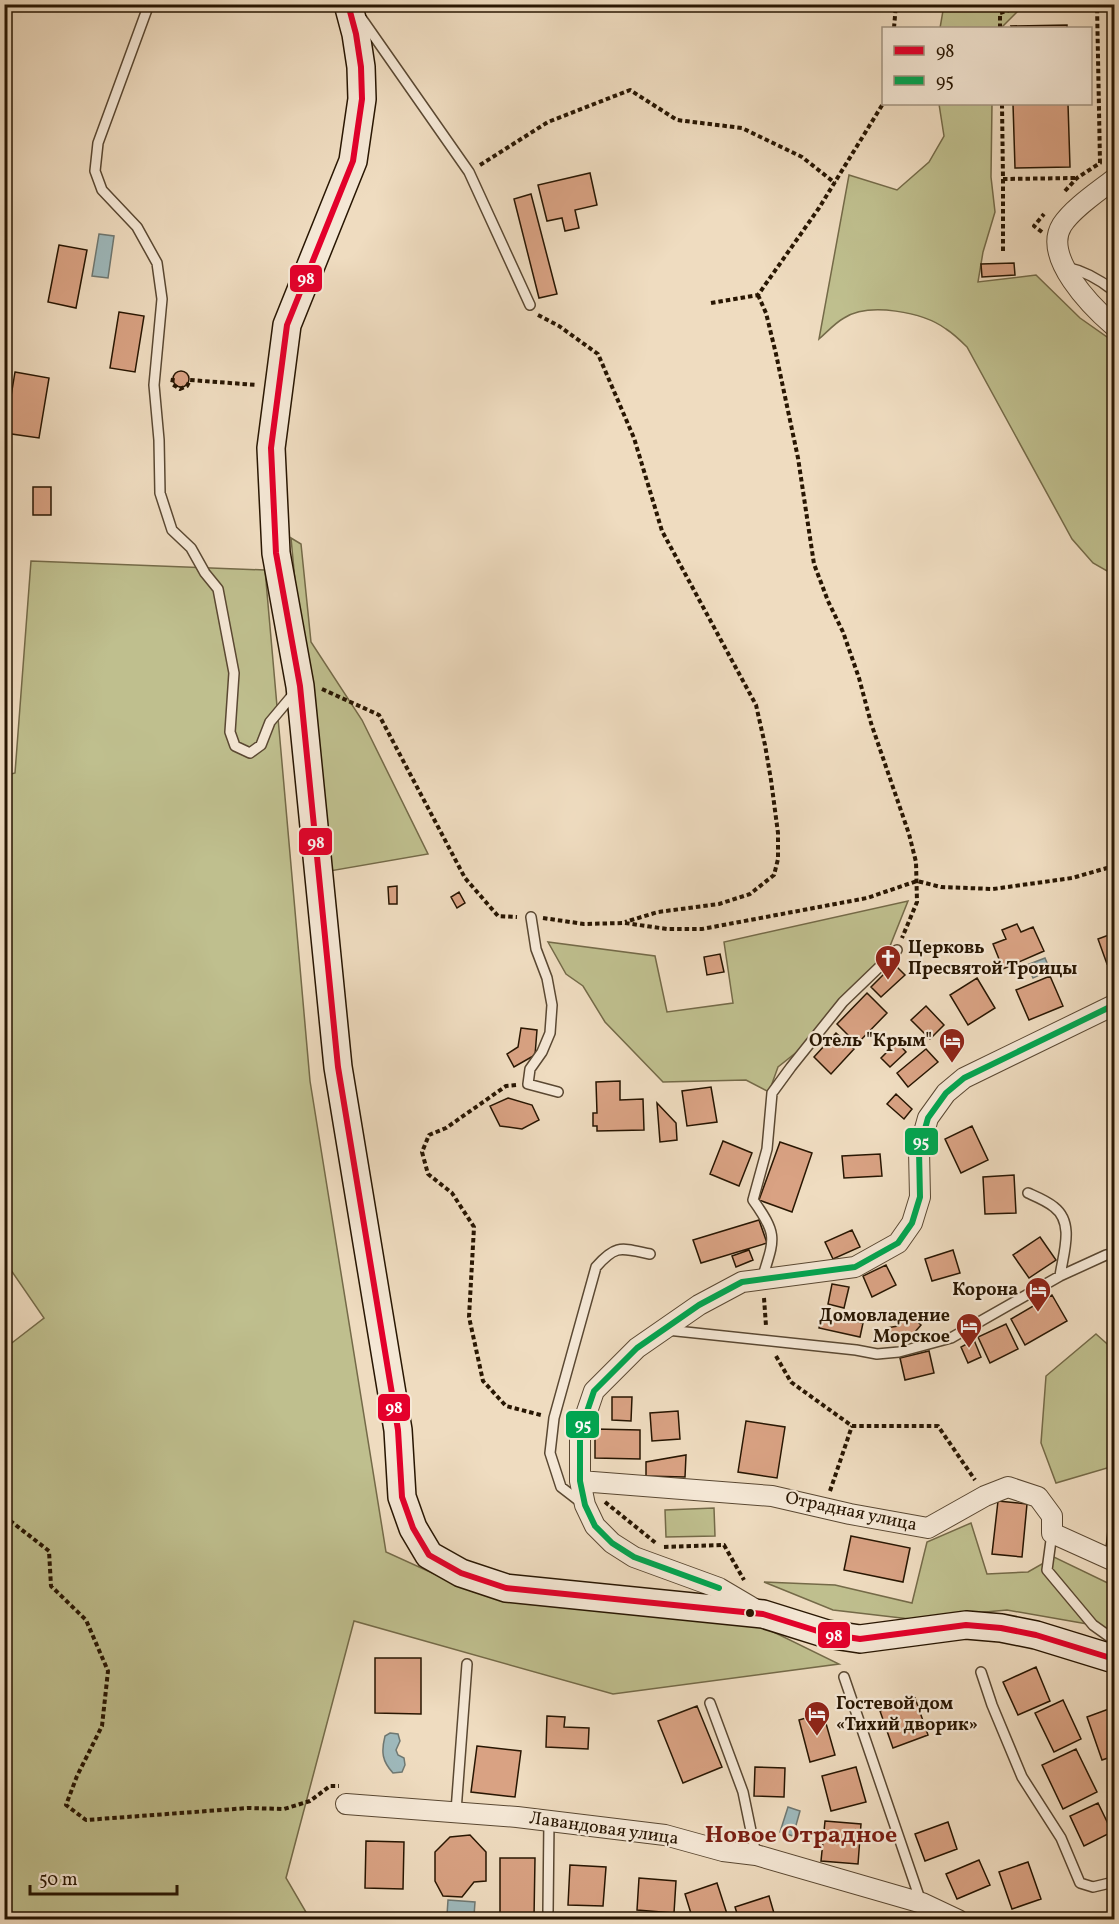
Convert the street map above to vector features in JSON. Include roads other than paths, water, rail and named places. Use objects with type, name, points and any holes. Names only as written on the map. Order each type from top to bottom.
[{"type":"main road","points":[[350,4],[359,56],[362,99],[353,160],[287,324],[272,448],[276,553],[300,686],[338,1067],[398,1430],[402,1497],[413,1528],[429,1555],[461,1573],[506,1588],[763,1614],[827,1634],[860,1639],[966,1625],[1001,1628],[1036,1635],[1114,1659]]},
{"type":"street","points":[[1114,179],[1080,207],[1062,226],[1057,243],[1063,267],[1074,284],[1114,326]]},
{"type":"street","points":[[763,1614],[719,1588],[634,1557],[612,1543],[595,1526],[585,1505],[580,1481],[580,1432],[594,1391],[637,1348],[699,1305],[742,1282],[855,1267],[898,1244],[912,1223],[920,1197],[919,1150],[928,1118],[946,1093],[964,1078],[1114,1005]]},
{"type":"street","name":"Отрадная улица","points":[[580,1481],[772,1496],[850,1514],[928,1528],[985,1496],[1008,1487],[1038,1497],[1052,1516],[1052,1533]]},
{"type":"street","points":[[1052,1533],[1114,1561]]},
{"type":"street","points":[[1036,1635],[1114,1671]]},
{"type":"street","name":"Лавандовая улица","points":[[346,1804],[456,1811],[665,1834],[723,1851],[756,1854],[922,1903],[958,1920]]},
{"type":"lane","points":[[149,4],[98,143],[95,171],[102,190],[137,228],[158,263],[162,299],[154,385],[159,440],[160,493],[172,530],[191,548],[205,573],[218,589],[234,672],[230,732],[235,746],[250,753],[261,746],[270,722],[300,686]]},
{"type":"lane","points":[[350,4],[395,63],[470,172],[530,305]]},
{"type":"lane","points":[[1063,267],[1080,270],[1114,291]]},
{"type":"lane","points":[[531,917],[536,949],[547,978],[552,1005],[550,1033],[542,1052],[530,1069],[528,1084],[558,1092]]},
{"type":"lane","points":[[762,1279],[774,1240],[766,1218],[753,1200],[766,1149],[772,1093],[843,1002],[897,950]]},
{"type":"lane","points":[[1028,1193],[1053,1205],[1062,1214],[1066,1241],[1060,1276]]},
{"type":"lane","points":[[585,1505],[561,1487],[550,1453],[554,1418],[596,1267],[609,1252],[626,1248],[650,1254]]},
{"type":"lane","points":[[663,1330],[877,1354],[899,1352],[951,1338],[1060,1276],[1106,1255],[1114,1254]]},
{"type":"lane","points":[[1052,1533],[1047,1570],[1093,1625],[1114,1640]]},
{"type":"lane","points":[[456,1811],[467,1664]]},
{"type":"lane","points":[[981,1672],[1022,1777],[1061,1838],[1080,1883],[1093,1887],[1114,1882]]},
{"type":"lane","points":[[843,1677],[922,1903]]},
{"type":"lane","points":[[710,1703],[743,1792],[756,1854]]},
{"type":"lane","points":[[548,1911],[549,1820]]},
{"type":"water","points":[[99,234],[114,236],[108,278],[92,276]]},
{"type":"water","points":[[1045,958],[1050,970],[1033,978],[1027,965]]},
{"type":"water","points":[[390,1733],[398,1734],[400,1741],[396,1750],[398,1755],[404,1758],[405,1765],[402,1772],[393,1773],[385,1760],[383,1752],[385,1736]]},
{"type":"water","points":[[788,1807],[800,1811],[793,1836],[780,1832]]},
{"type":"water","points":[[448,1900],[475,1902],[474,1916],[447,1915]]},
{"type":"place","name":"Церковь Пресвятой Троицы","points":[[888,981]]},
{"type":"place","name":"Отель \"Крым\"","points":[[952,1064]]},
{"type":"place","name":"Корона","points":[[1038,1313]]},
{"type":"place","name":"Домовладение Морское","points":[[969,1349]]},
{"type":"place","name":"Гостевой дом «Тихий дворик»","points":[[817,1737]]},
{"type":"district","name":"Новое Отрадное","points":[[801,1836]]}]
